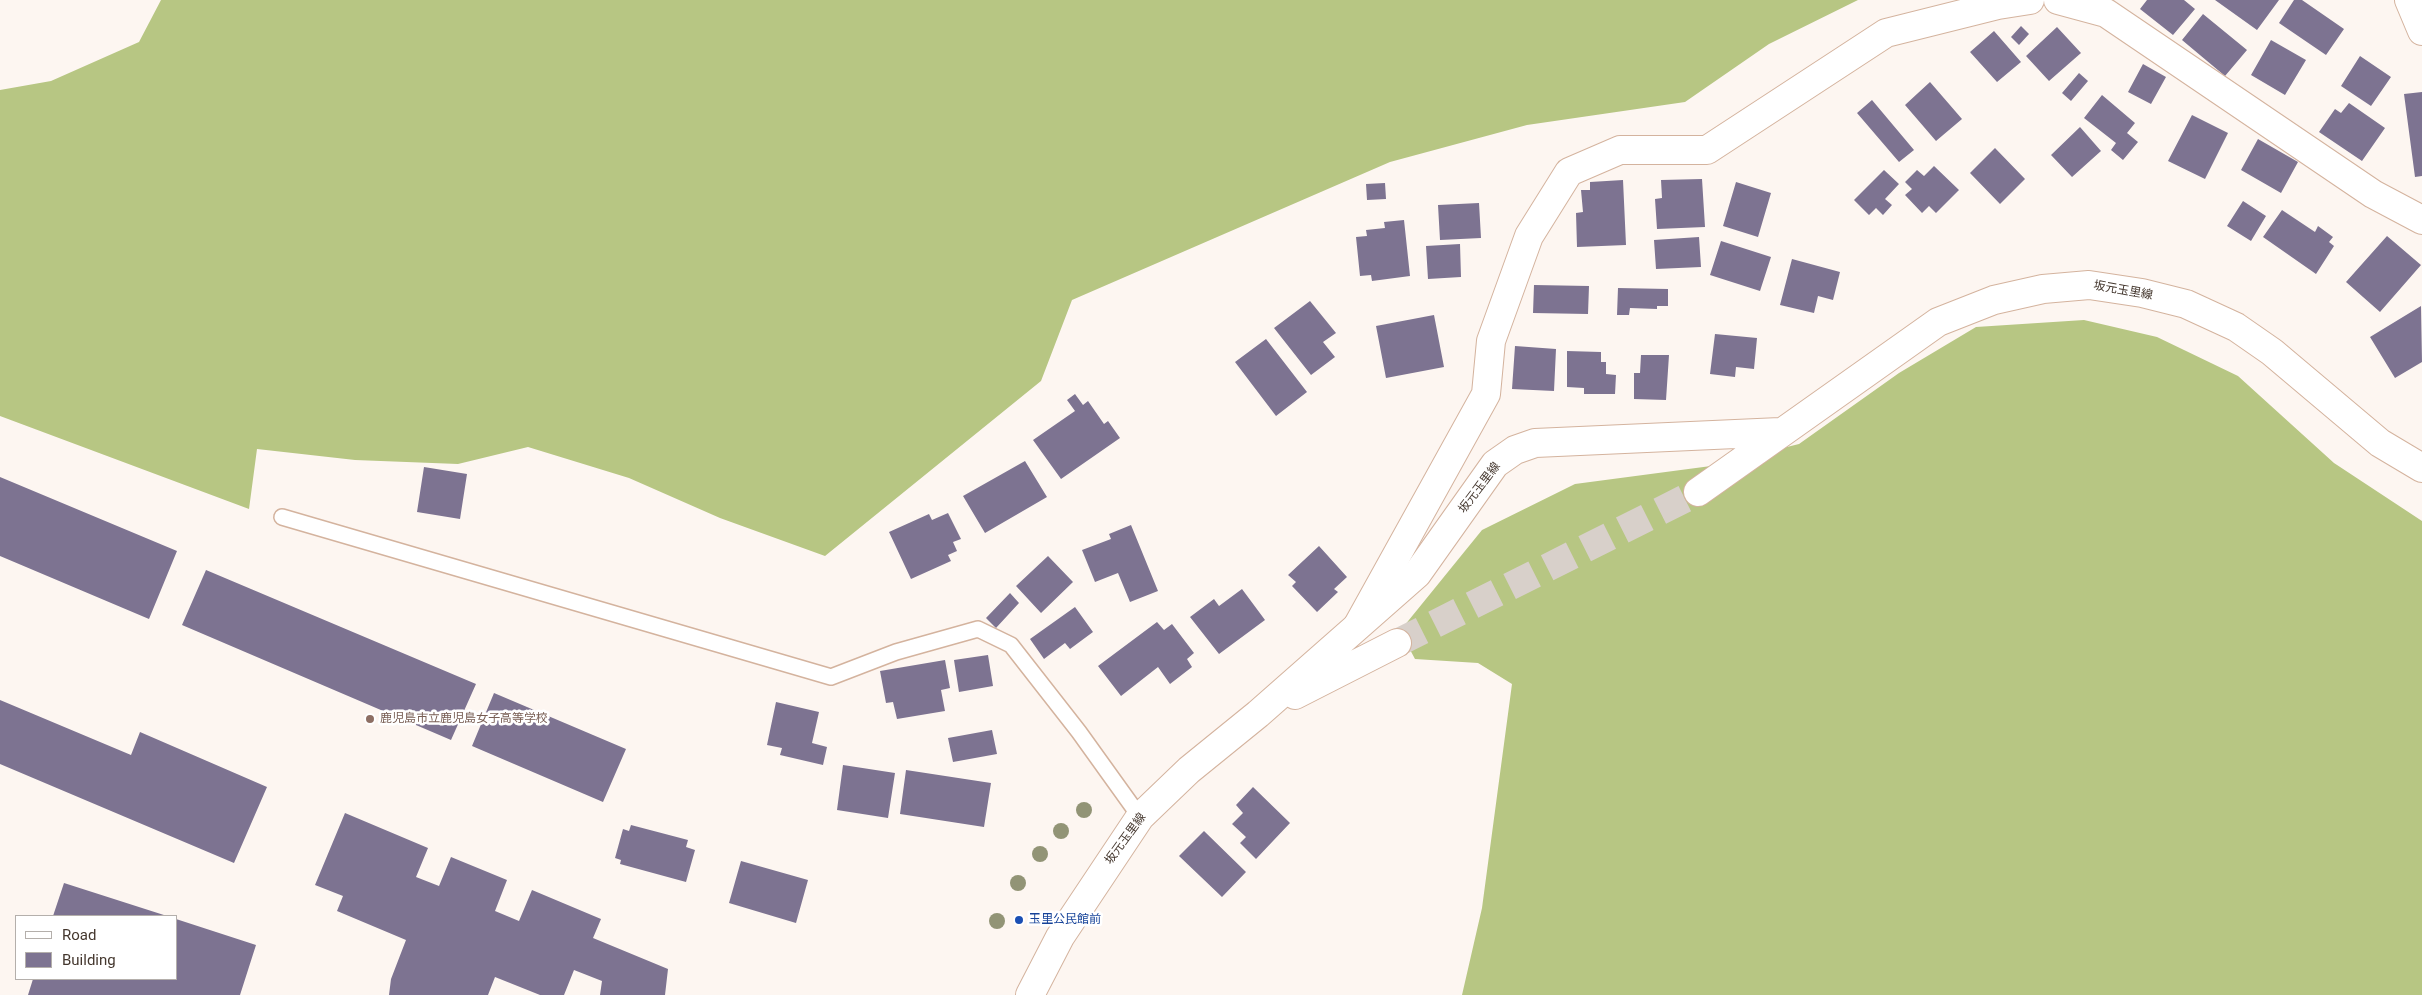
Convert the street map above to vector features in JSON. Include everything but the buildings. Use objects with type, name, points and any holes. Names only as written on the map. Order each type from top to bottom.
[{"type":"street","points":[[1356,628],[1486,394],[1491,341],[1529,236],[1569,172],[1620,150],[1706,150],[1886,33],[1998,4],[2030,0]]},
{"type":"street","points":[[2058,0],[2106,13],[2374,194],[2422,220]]},
{"type":"street","points":[[2409,0],[2422,31]]},
{"type":"street","name":"坂元玉里線","points":[[1698,492],[1780,432],[1938,322],[1994,300],[2042,289],[2089,285],[2142,293],[2186,304],[2236,326],[2272,352],[2380,443],[2422,468]]},
{"type":"street","name":"坂元玉里線","points":[[1030,995],[1060,937],[1140,817],[1189,770],[1258,714],[1417,574],[1495,464],[1515,450],[1535,443],[1780,432]]},
{"type":"street","name":"坂元玉里線","points":[[1258,714],[1397,643]]},
{"type":"lane","points":[[282,517],[831,677],[896,652],[978,629],[1011,645],[1079,732],[1140,817]]},
{"type":"green space","points":[[161,0],[1858,0],[1769,44],[1685,102],[1527,125],[1390,162],[1072,300],[1041,381],[825,556],[720,518],[629,478],[528,447],[458,464],[355,460],[257,449],[249,509],[0,416],[0,90],[51,81],[139,42]]},
{"type":"green space","points":[[2084,320],[2157,337],[2238,376],[2334,463],[2422,521],[2422,995],[1462,995],[1482,908],[1512,684],[1478,663],[1415,659],[1400,631],[1482,530],[1575,484],[1711,466],[1799,444],[1899,373],[1976,327]]},
{"type":"tunnel","points":[[1397,643],[1698,492]]},
{"type":"place","name":"鹿児島市立鹿児島女子高等学校","points":[[370,719]]},
{"type":"place","name":"玉里公民館前","points":[[1019,920]]}]
